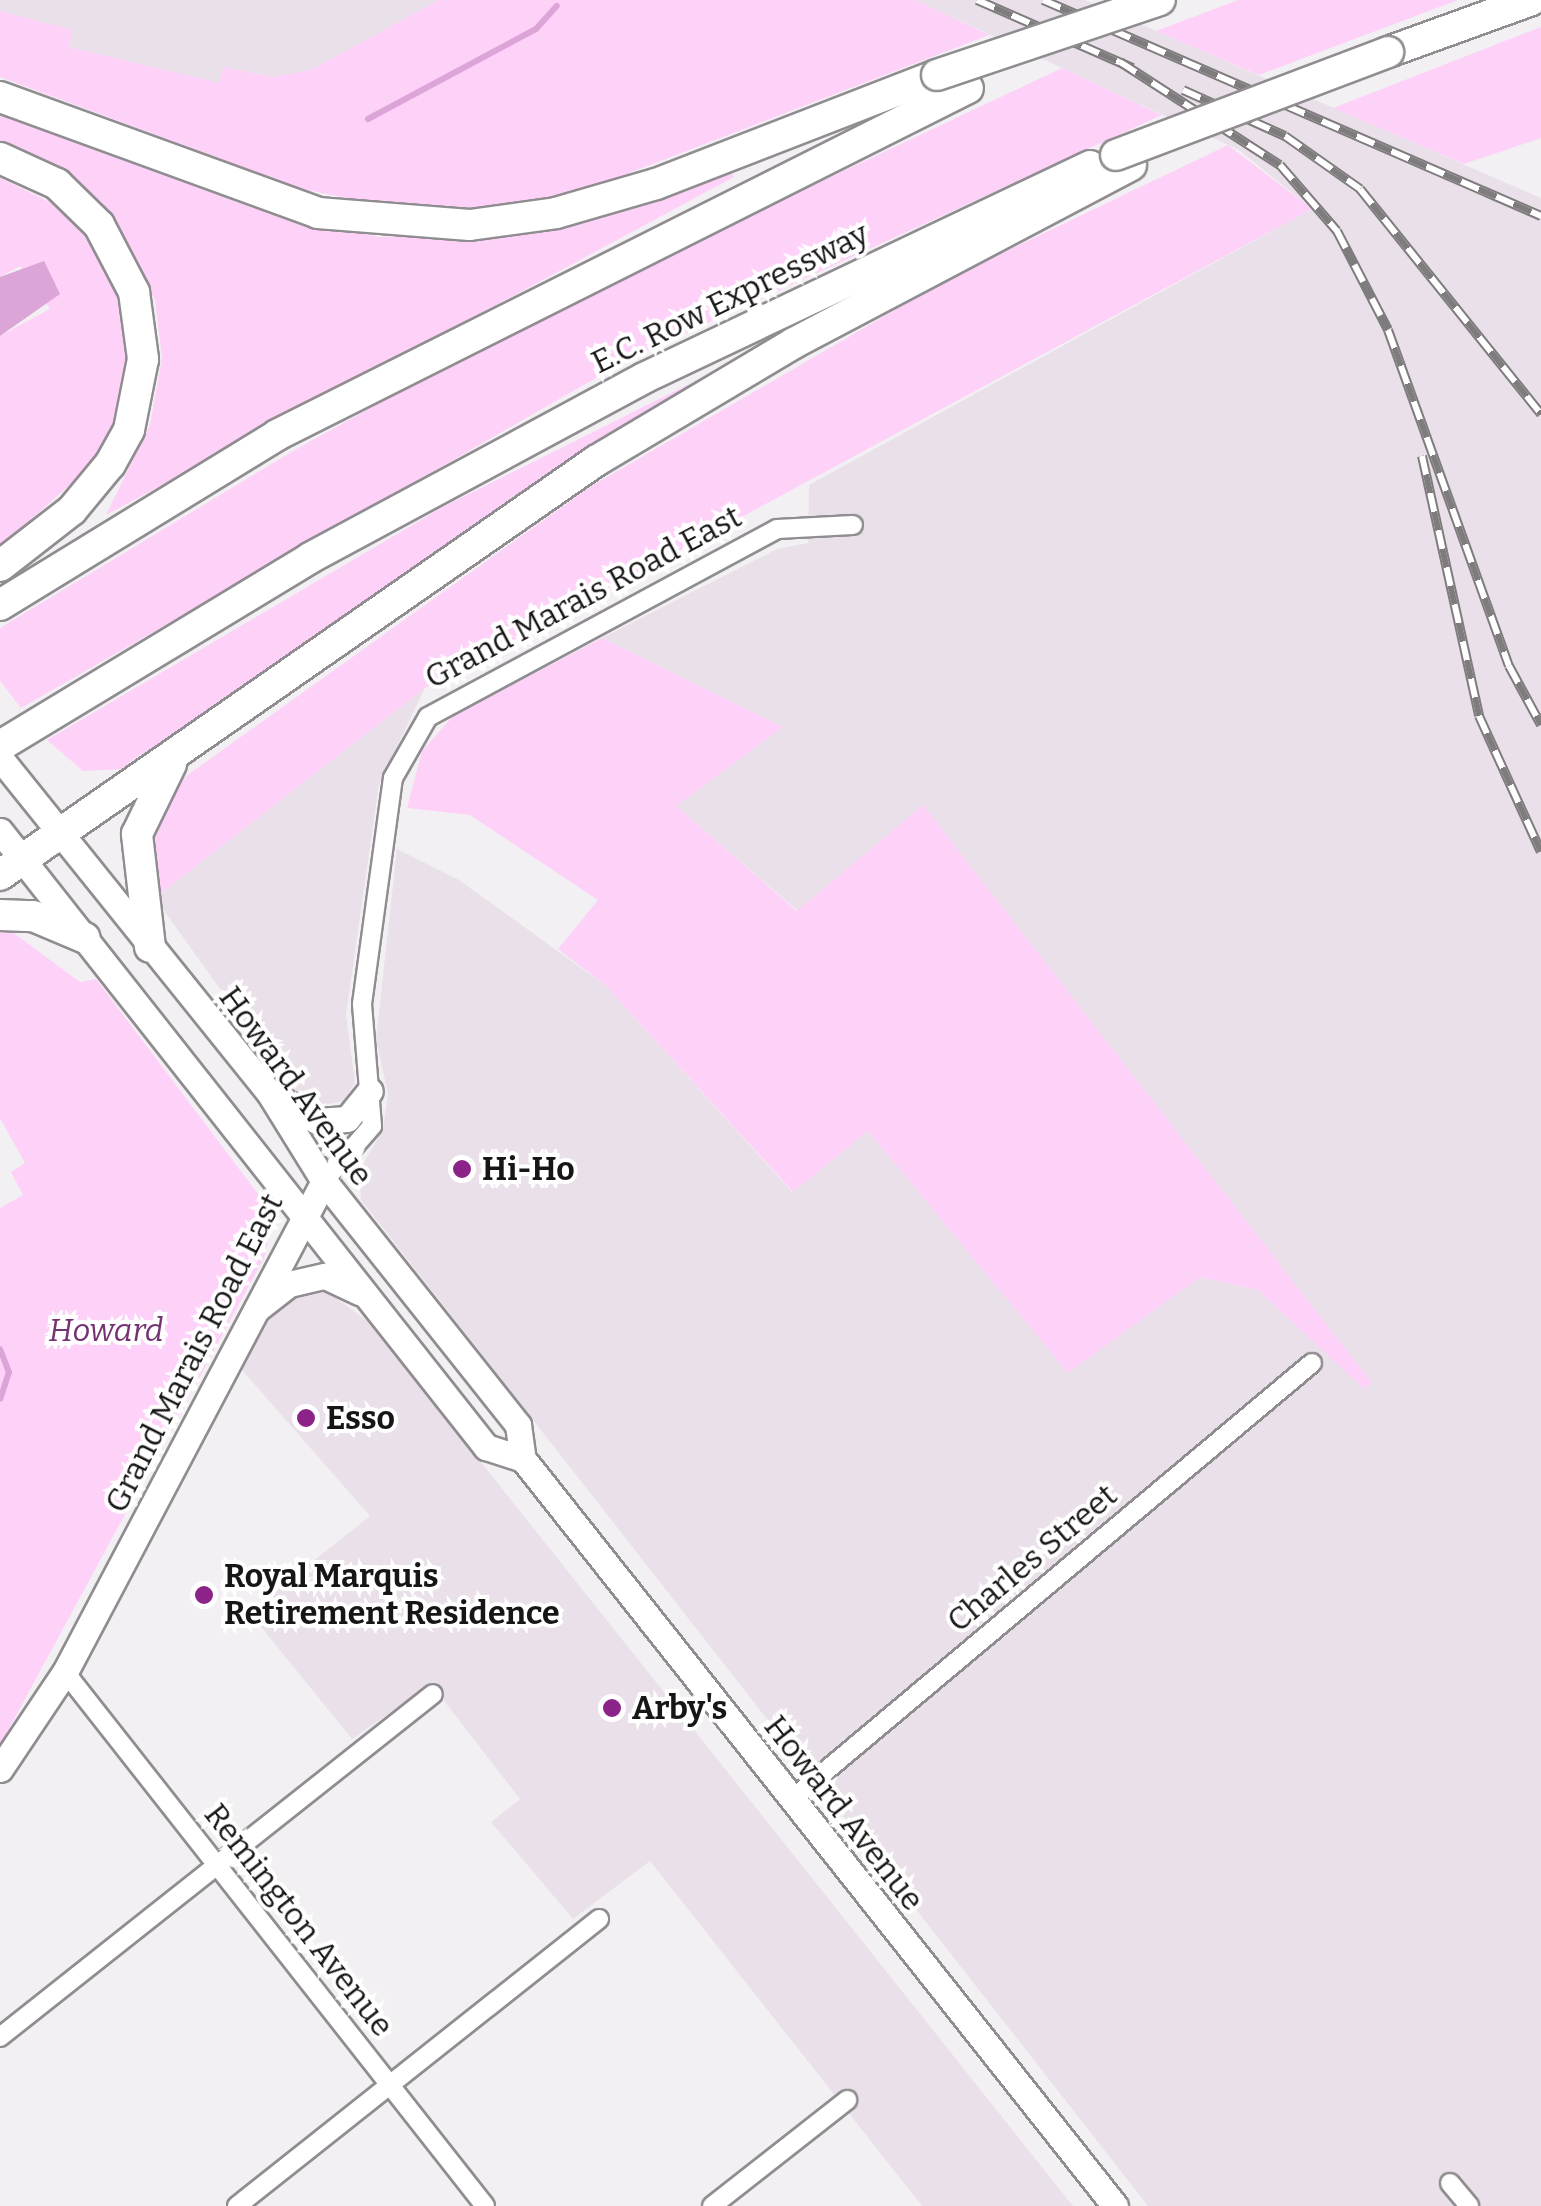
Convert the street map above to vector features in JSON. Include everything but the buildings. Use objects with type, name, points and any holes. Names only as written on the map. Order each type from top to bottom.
[{"type":"highway","points":[[0,97],[318,213],[470,225],[556,213],[656,184],[937,76],[1162,0]]},
{"type":"highway","points":[[0,605],[277,435],[968,88],[1162,0]]},
{"type":"highway","name":"E.C. Row Expressway","points":[[0,746],[81,694],[644,378],[1225,116],[1532,0]]},
{"type":"highway","points":[[0,158],[57,184],[99,225],[134,292],[143,359],[129,430],[110,464],[72,510],[0,566]]},
{"type":"highway","points":[[11,867],[172,761],[596,461],[794,343],[1124,160]]},
{"type":"highway","points":[[150,947],[138,834],[172,761]]},
{"type":"highway","points":[[0,915],[34,916],[85,938]]},
{"type":"main road","name":"Howard Avenue","points":[[0,758],[270,1094],[324,1181],[518,1425],[523,1459],[1115,2206]]},
{"type":"main road","name":"Howard Avenue","points":[[0,831],[11,867],[85,938],[486,1447],[523,1459]]},
{"type":"main road","points":[[270,1094],[317,1121],[346,1119],[370,1091]]},
{"type":"main road","name":"Grand Marais Road East","points":[[0,1769],[66,1672],[253,1312],[300,1211],[324,1181]]},
{"type":"main road","points":[[253,1312],[288,1284],[325,1276],[366,1295]]},
{"type":"street","name":"Grand Marais Road East","points":[[324,1181],[372,1126],[362,1004],[393,778],[428,717],[777,529],[853,525]]},
{"type":"street","name":"Charles Street","points":[[791,1800],[1312,1363]]},
{"type":"street","name":"Remington Avenue","points":[[66,1672],[485,2206]]},
{"type":"street","points":[[0,2036],[433,1694]]},
{"type":"street","points":[[237,2206],[599,1919]]},
{"type":"street","points":[[712,2206],[847,2100]]},
{"type":"street","points":[[1450,2183],[1469,2206]]},
{"type":"shaded area","points":[[0,0],[439,0],[311,71],[273,77],[223,67],[219,84],[69,47],[17,82],[0,77]]},
{"type":"shaded area","points":[[915,0],[1085,0],[1541,198],[1541,2206],[1148,2206],[361,1200],[359,1171],[383,1129],[388,1094],[376,1039],[397,849],[459,880],[605,985],[792,1192],[868,1131],[1068,1372],[1199,1277],[1258,1290],[1372,1384],[923,806],[798,911],[675,805],[782,727],[602,638],[777,549],[808,543],[809,485],[1312,209],[1239,150]]},
{"type":"shaded area","points":[[44,261],[60,294],[0,336],[0,277]]},
{"type":"shaded area","points":[[425,688],[379,784],[346,1015],[355,1083],[343,1101],[319,1106],[293,1091],[155,898]]},
{"type":"shaded area","points":[[317,1284],[371,1324],[1073,2206],[922,2206],[650,1861],[573,1919],[491,1822],[520,1799],[431,1684],[352,1739],[249,1612],[370,1516],[241,1369],[280,1299]]},
{"type":"green space","points":[[439,0],[915,0],[989,35],[595,186],[503,208],[421,213],[302,189],[0,77],[0,11],[72,30],[69,47],[219,83],[223,67],[273,77],[311,70]]},
{"type":"green space","points":[[1238,0],[1458,0],[1259,75],[1156,31]]},
{"type":"green space","points":[[1541,27],[1541,138],[1464,164],[1333,108]]},
{"type":"green space","points":[[1062,68],[1162,115],[629,359],[21,708],[0,681],[0,628],[293,451],[540,314]]},
{"type":"green space","points":[[0,114],[253,208],[378,237],[531,232],[730,171],[734,177],[106,515],[150,425],[162,358],[155,300],[109,214],[0,148]]},
{"type":"green space","points":[[1228,145],[1312,209],[425,688],[155,898],[152,824],[175,784],[590,487],[950,278]]},
{"type":"green space","points":[[0,178],[62,208],[93,239],[129,317],[132,365],[119,422],[91,466],[0,547],[0,336],[50,309],[20,266],[0,277]]},
{"type":"green space","points":[[777,340],[149,763],[142,753],[121,769],[83,771],[47,740],[443,507]]},
{"type":"green space","points":[[602,638],[783,727],[676,806],[797,911],[923,805],[1372,1383],[1364,1389],[1258,1290],[1200,1277],[1068,1373],[868,1131],[793,1192],[605,985],[558,949],[598,900],[470,815],[407,808],[422,751],[453,716]]},
{"type":"green space","name":"Howard","points":[[0,923],[80,982],[96,979],[274,1215],[264,1258],[0,1745],[0,1208],[23,1195],[11,1172],[25,1163],[0,1118]]},
{"type":"waterway","points":[[368,119],[536,29],[557,6]]},
{"type":"waterway","points":[[0,1349],[9,1372],[0,1399]]},
{"type":"railway","points":[[977,0],[1133,68]]},
{"type":"railway","points":[[1043,0],[1541,216]]},
{"type":"railway","points":[[1120,62],[1280,165],[1337,231],[1388,330],[1509,666],[1541,725]]},
{"type":"railway","points":[[1183,90],[1285,136],[1360,189],[1541,414]]},
{"type":"railway","points":[[1422,456],[1479,716],[1541,852]]},
{"type":"place","name":"Hi-Ho","points":[[462,1169]]},
{"type":"place","name":"Esso","points":[[306,1418]]},
{"type":"place","name":"Royal Marquis Retirement Residence","points":[[204,1595]]},
{"type":"place","name":"Arby's","points":[[612,1708]]}]
